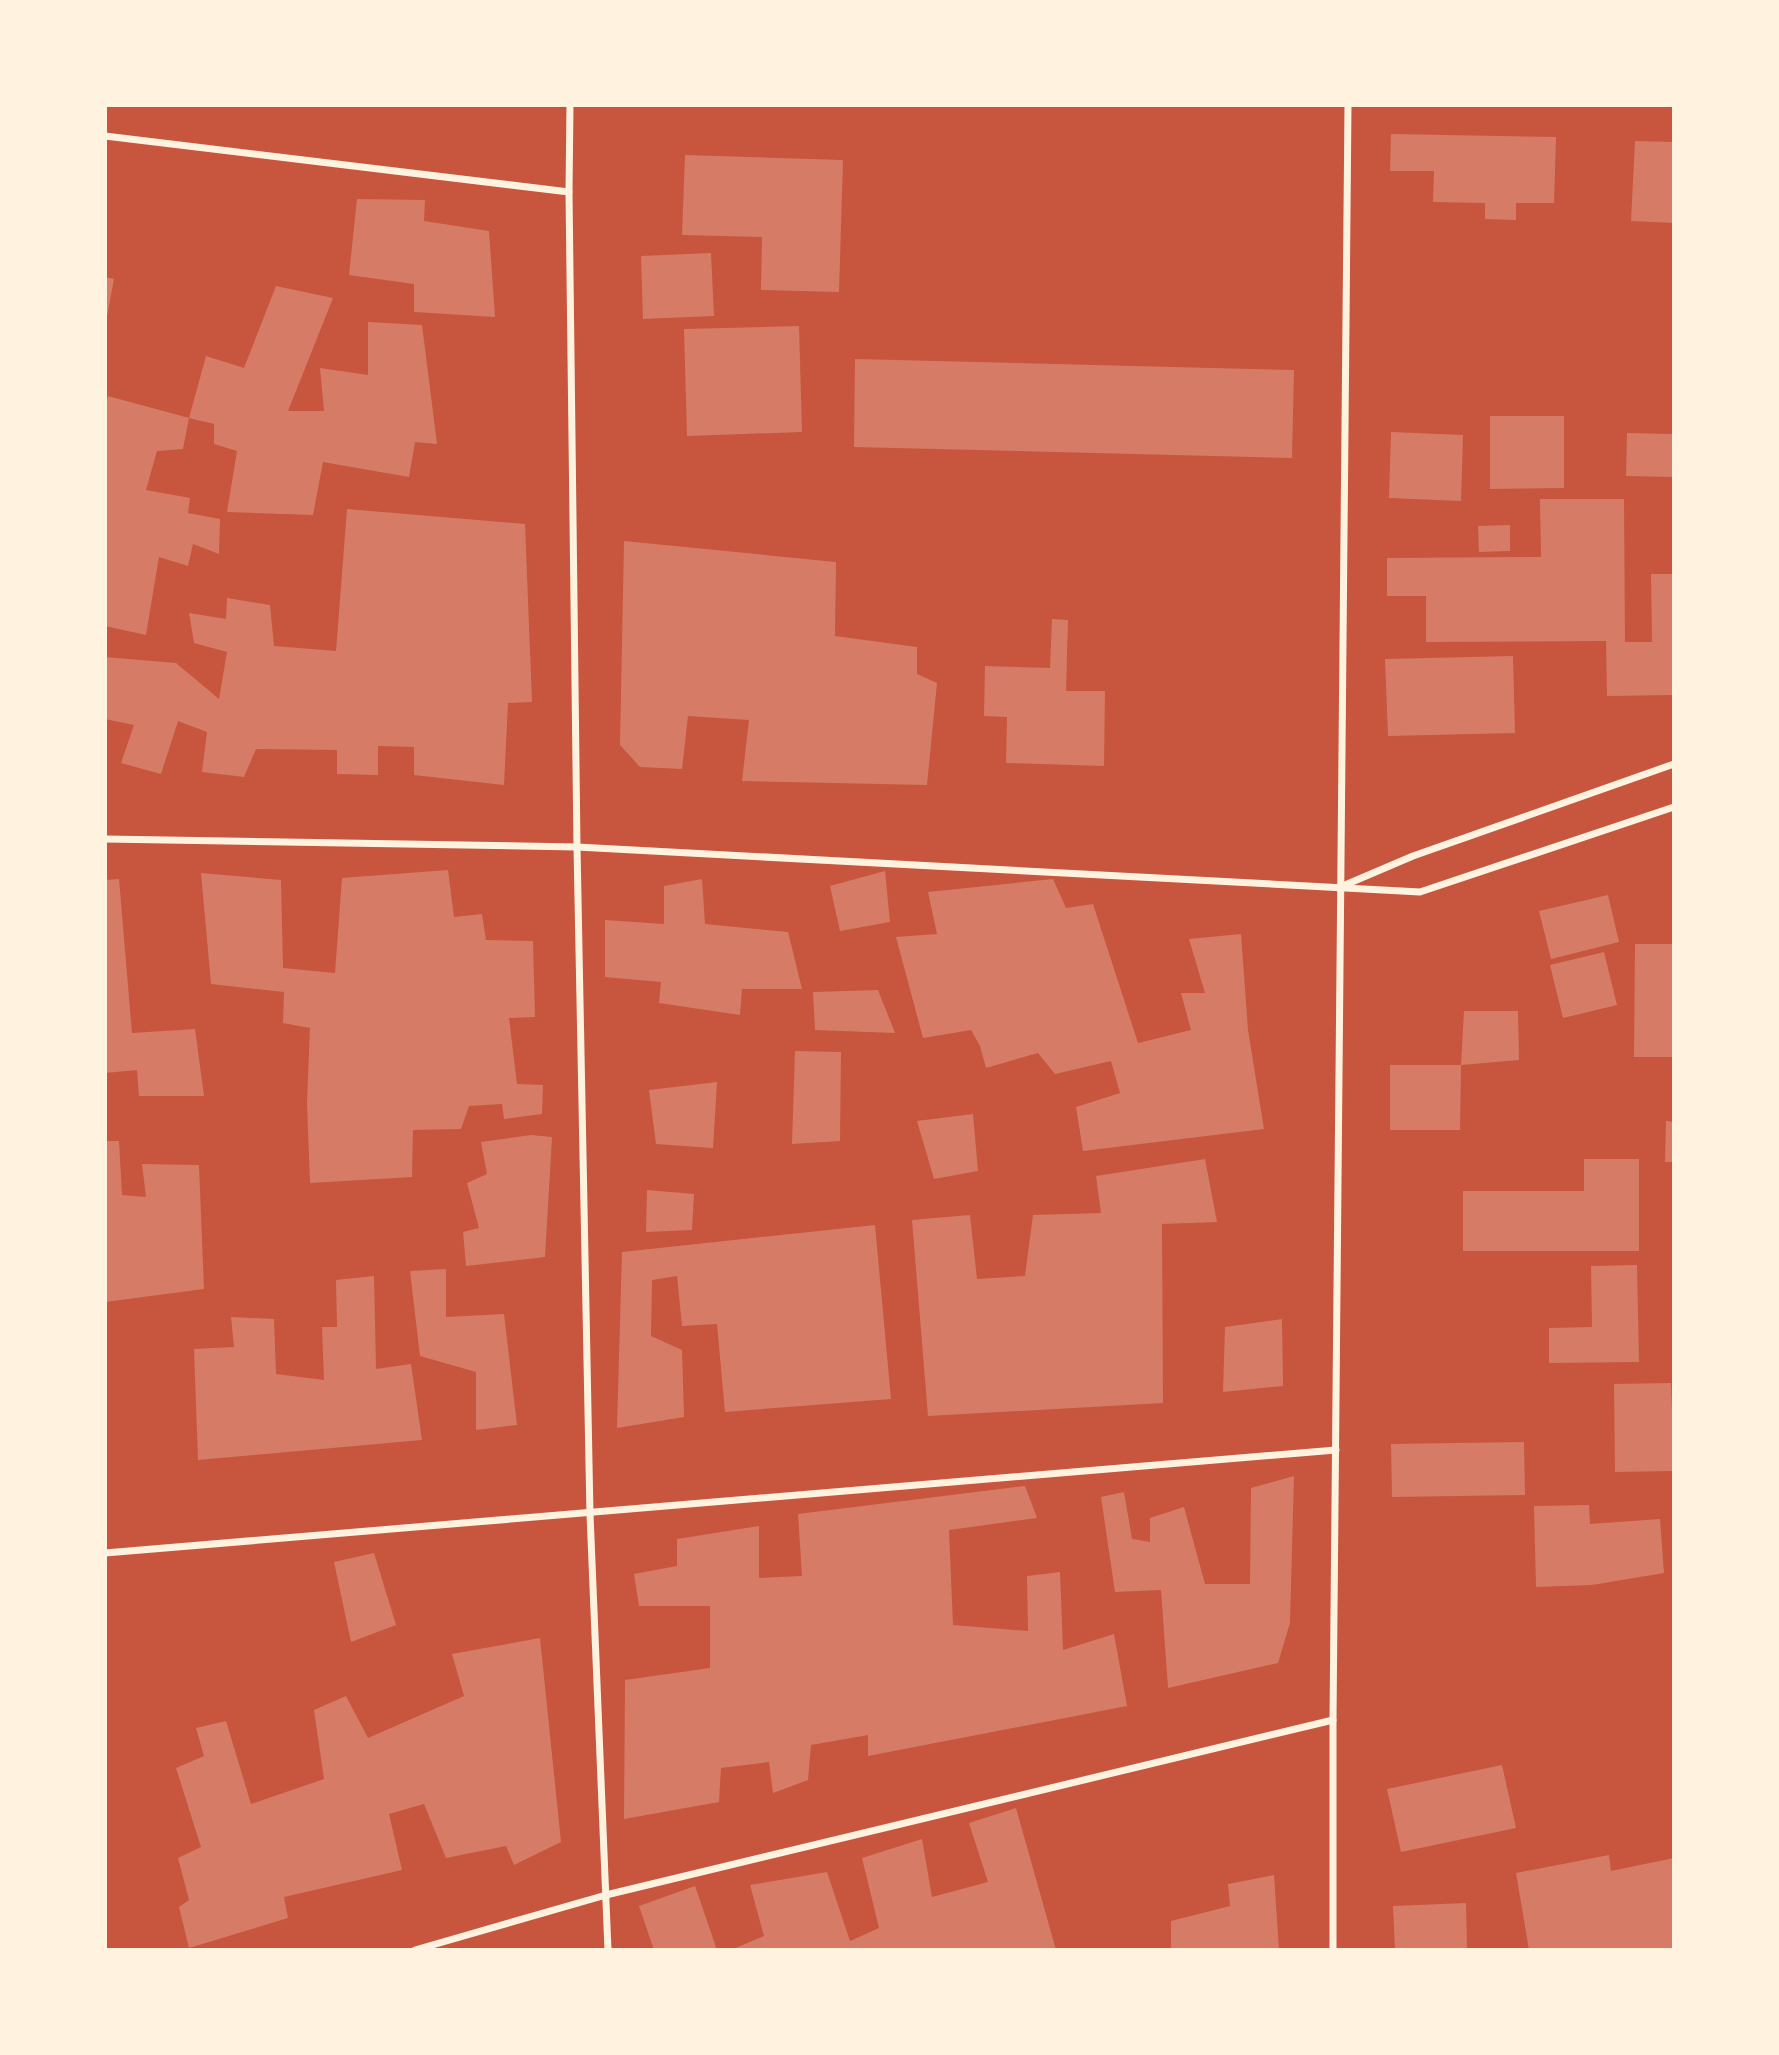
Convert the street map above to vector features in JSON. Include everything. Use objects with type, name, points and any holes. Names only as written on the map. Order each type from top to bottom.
[{"type":"street","points":[[570,105],[577,847],[590,1514],[608,1950]]},
{"type":"street","points":[[1334,1950],[1333,1720],[1348,105]]},
{"type":"street","points":[[105,136],[569,192]]},
{"type":"street","points":[[1341,887],[1413,856],[1674,764]]},
{"type":"street","points":[[105,839],[577,847],[1420,892],[1674,807]]},
{"type":"street","points":[[105,1553],[1336,1450]]},
{"type":"street","points":[[415,1950],[606,1895],[1333,1720]]},
{"type":"building","points":[[1391,134],[1556,137],[1554,203],[1516,203],[1516,220],[1485,219],[1485,203],[1433,202],[1434,171],[1390,171]]},
{"type":"building","points":[[1635,141],[1674,142],[1674,223],[1631,221]]},
{"type":"building","points":[[685,155],[843,160],[839,292],[761,290],[762,237],[682,235]]},
{"type":"building","points":[[357,199],[425,200],[424,221],[489,231],[495,317],[414,312],[414,284],[349,275]]},
{"type":"building","points":[[711,253],[714,316],[643,319],[641,256]]},
{"type":"building","points":[[105,277],[114,279],[106,322],[105,322]]},
{"type":"building","points":[[276,286],[333,298],[288,411],[324,411],[320,368],[368,375],[368,322],[422,325],[437,444],[415,442],[409,477],[323,462],[313,515],[227,512],[237,451],[214,444],[214,424],[189,418],[206,356],[244,368]]},
{"type":"building","points":[[799,326],[802,432],[687,436],[684,329]]},
{"type":"building","points":[[855,359],[1294,370],[1292,458],[854,447]]},
{"type":"building","points":[[108,396],[189,418],[183,449],[157,451],[146,490],[190,498],[188,513],[220,519],[219,554],[193,544],[188,566],[159,557],[146,635],[105,626],[105,408]]},
{"type":"building","points":[[1490,416],[1564,416],[1564,488],[1490,489]]},
{"type":"building","points":[[1391,432],[1463,435],[1461,501],[1389,498]]},
{"type":"building","points":[[1627,433],[1674,434],[1674,477],[1626,476]]},
{"type":"building","points":[[1540,499],[1624,499],[1625,642],[1652,642],[1651,574],[1674,574],[1674,695],[1607,696],[1606,641],[1426,642],[1426,596],[1387,596],[1387,558],[1541,557]]},
{"type":"building","points":[[347,509],[525,524],[532,702],[508,703],[504,785],[414,775],[414,747],[378,746],[378,775],[337,774],[337,750],[256,749],[244,777],[202,772],[207,732],[178,721],[161,774],[121,763],[134,725],[105,719],[105,657],[176,663],[219,699],[227,652],[194,643],[189,613],[226,619],[227,598],[270,605],[274,646],[336,651]]},
{"type":"building","points":[[1510,525],[1510,551],[1479,552],[1478,526]]},
{"type":"building","points":[[624,541],[836,562],[835,636],[917,647],[917,674],[937,683],[927,785],[742,781],[749,720],[688,716],[682,769],[640,767],[620,745]]},
{"type":"building","points":[[1052,619],[1068,620],[1066,691],[1105,691],[1104,766],[1006,763],[1007,717],[984,716],[985,666],[1050,668]]},
{"type":"building","points":[[1513,656],[1515,733],[1388,736],[1385,659]]},
{"type":"building","points":[[448,870],[454,917],[482,914],[486,940],[533,941],[535,1017],[509,1018],[517,1084],[543,1085],[542,1114],[504,1119],[502,1104],[469,1106],[461,1129],[413,1130],[412,1177],[310,1183],[307,1103],[310,1028],[283,1023],[284,992],[211,984],[201,873],[281,880],[283,968],[335,973],[342,878]]},
{"type":"building","points":[[885,871],[890,922],[840,931],[830,886]]},
{"type":"building","points":[[119,879],[132,1033],[195,1029],[204,1096],[139,1096],[137,1070],[105,1073],[105,880]]},
{"type":"building","points":[[702,879],[705,924],[788,932],[802,989],[742,989],[740,1015],[659,1003],[661,982],[605,977],[605,920],[664,924],[664,886]]},
{"type":"building","points":[[1053,879],[1066,908],[1093,904],[1138,1043],[1191,1030],[1181,993],[1205,993],[1189,939],[1241,934],[1248,1030],[1264,1129],[1083,1151],[1076,1107],[1120,1093],[1111,1061],[1055,1074],[1038,1053],[986,1068],[980,1046],[971,1030],[923,1038],[896,937],[937,934],[928,892]]},
{"type":"building","points":[[1608,895],[1619,942],[1551,959],[1539,911]]},
{"type":"building","points":[[1635,944],[1674,944],[1674,1057],[1634,1057]]},
{"type":"building","points":[[1604,952],[1617,1005],[1563,1018],[1550,965]]},
{"type":"building","points":[[878,990],[895,1033],[815,1030],[813,992]]},
{"type":"building","points":[[1464,1011],[1518,1011],[1519,1060],[1461,1065]]},
{"type":"building","points":[[795,1051],[841,1052],[840,1141],[792,1144]]},
{"type":"building","points":[[1390,1065],[1461,1065],[1460,1130],[1390,1130]]},
{"type":"building","points":[[717,1082],[713,1148],[656,1144],[649,1090]]},
{"type":"building","points":[[973,1114],[978,1171],[934,1179],[917,1121]]},
{"type":"building","points":[[1666,1121],[1674,1122],[1674,1162],[1665,1162]]},
{"type":"building","points":[[531,1135],[552,1137],[545,1257],[466,1266],[463,1232],[479,1228],[467,1183],[487,1174],[481,1142]]},
{"type":"building","points":[[105,1141],[119,1141],[122,1195],[146,1197],[142,1164],[199,1165],[204,1289],[105,1302]]},
{"type":"building","points":[[1205,1159],[1217,1222],[1162,1224],[1163,1403],[928,1416],[912,1220],[970,1215],[977,1279],[1025,1276],[1033,1215],[1101,1213],[1096,1176]]},
{"type":"building","points":[[1584,1159],[1639,1159],[1639,1251],[1463,1251],[1463,1191],[1584,1191]]},
{"type":"building","points":[[647,1190],[694,1194],[692,1230],[646,1232]]},
{"type":"building","points":[[875,1225],[891,1399],[725,1412],[717,1324],[682,1326],[677,1276],[652,1280],[651,1336],[682,1350],[684,1417],[617,1428],[622,1252]]},
{"type":"building","points":[[1637,1265],[1639,1362],[1549,1363],[1549,1328],[1592,1327],[1591,1266]]},
{"type":"building","points":[[446,1269],[446,1317],[504,1314],[517,1425],[476,1430],[476,1372],[420,1356],[410,1271]]},
{"type":"building","points":[[374,1276],[376,1369],[411,1364],[422,1440],[198,1460],[194,1349],[234,1347],[231,1317],[274,1319],[276,1374],[324,1380],[322,1327],[337,1327],[336,1280]]},
{"type":"building","points":[[1282,1319],[1283,1386],[1223,1392],[1225,1327]]},
{"type":"building","points":[[1671,1383],[1674,1471],[1615,1472],[1614,1384]]},
{"type":"building","points":[[1524,1442],[1525,1495],[1392,1497],[1391,1444]]},
{"type":"building","points":[[1294,1476],[1290,1623],[1278,1663],[1168,1688],[1161,1590],[1115,1592],[1101,1497],[1124,1492],[1132,1539],[1150,1542],[1150,1518],[1184,1507],[1205,1584],[1250,1584],[1251,1488]]},
{"type":"building","points":[[1025,1486],[1037,1518],[949,1530],[953,1625],[1028,1631],[1027,1576],[1060,1572],[1063,1650],[1114,1634],[1127,1706],[868,1756],[868,1735],[811,1745],[808,1780],[773,1793],[769,1762],[721,1768],[719,1802],[624,1819],[625,1680],[710,1668],[710,1606],[639,1606],[634,1574],[677,1566],[677,1539],[759,1526],[759,1578],[802,1576],[798,1514]]},
{"type":"building","points":[[1589,1505],[1590,1524],[1660,1519],[1664,1573],[1592,1585],[1536,1587],[1534,1506]]},
{"type":"building","points":[[374,1553],[396,1625],[351,1642],[334,1562]]},
{"type":"building","points":[[540,1638],[561,1842],[514,1865],[506,1846],[446,1858],[424,1804],[389,1814],[402,1870],[284,1897],[288,1918],[189,1948],[179,1907],[189,1900],[178,1858],[201,1847],[176,1768],[204,1756],[196,1728],[226,1721],[251,1804],[324,1779],[314,1710],[346,1696],[368,1738],[464,1696],[452,1654]]},
{"type":"building","points":[[1502,1765],[1516,1828],[1401,1852],[1387,1789]]},
{"type":"building","points":[[1016,1808],[1056,1950],[731,1950],[764,1936],[750,1885],[827,1872],[850,1941],[879,1928],[862,1858],[922,1839],[932,1897],[988,1882],[969,1823]]},
{"type":"building","points":[[1609,1855],[1611,1871],[1674,1858],[1674,1950],[1529,1950],[1516,1873]]},
{"type":"building","points":[[1274,1875],[1279,1950],[1171,1950],[1171,1921],[1230,1906],[1228,1884]]},
{"type":"building","points":[[695,1886],[717,1950],[654,1950],[639,1906]]},
{"type":"building","points":[[1466,1903],[1467,1950],[1395,1950],[1393,1906]]}]
